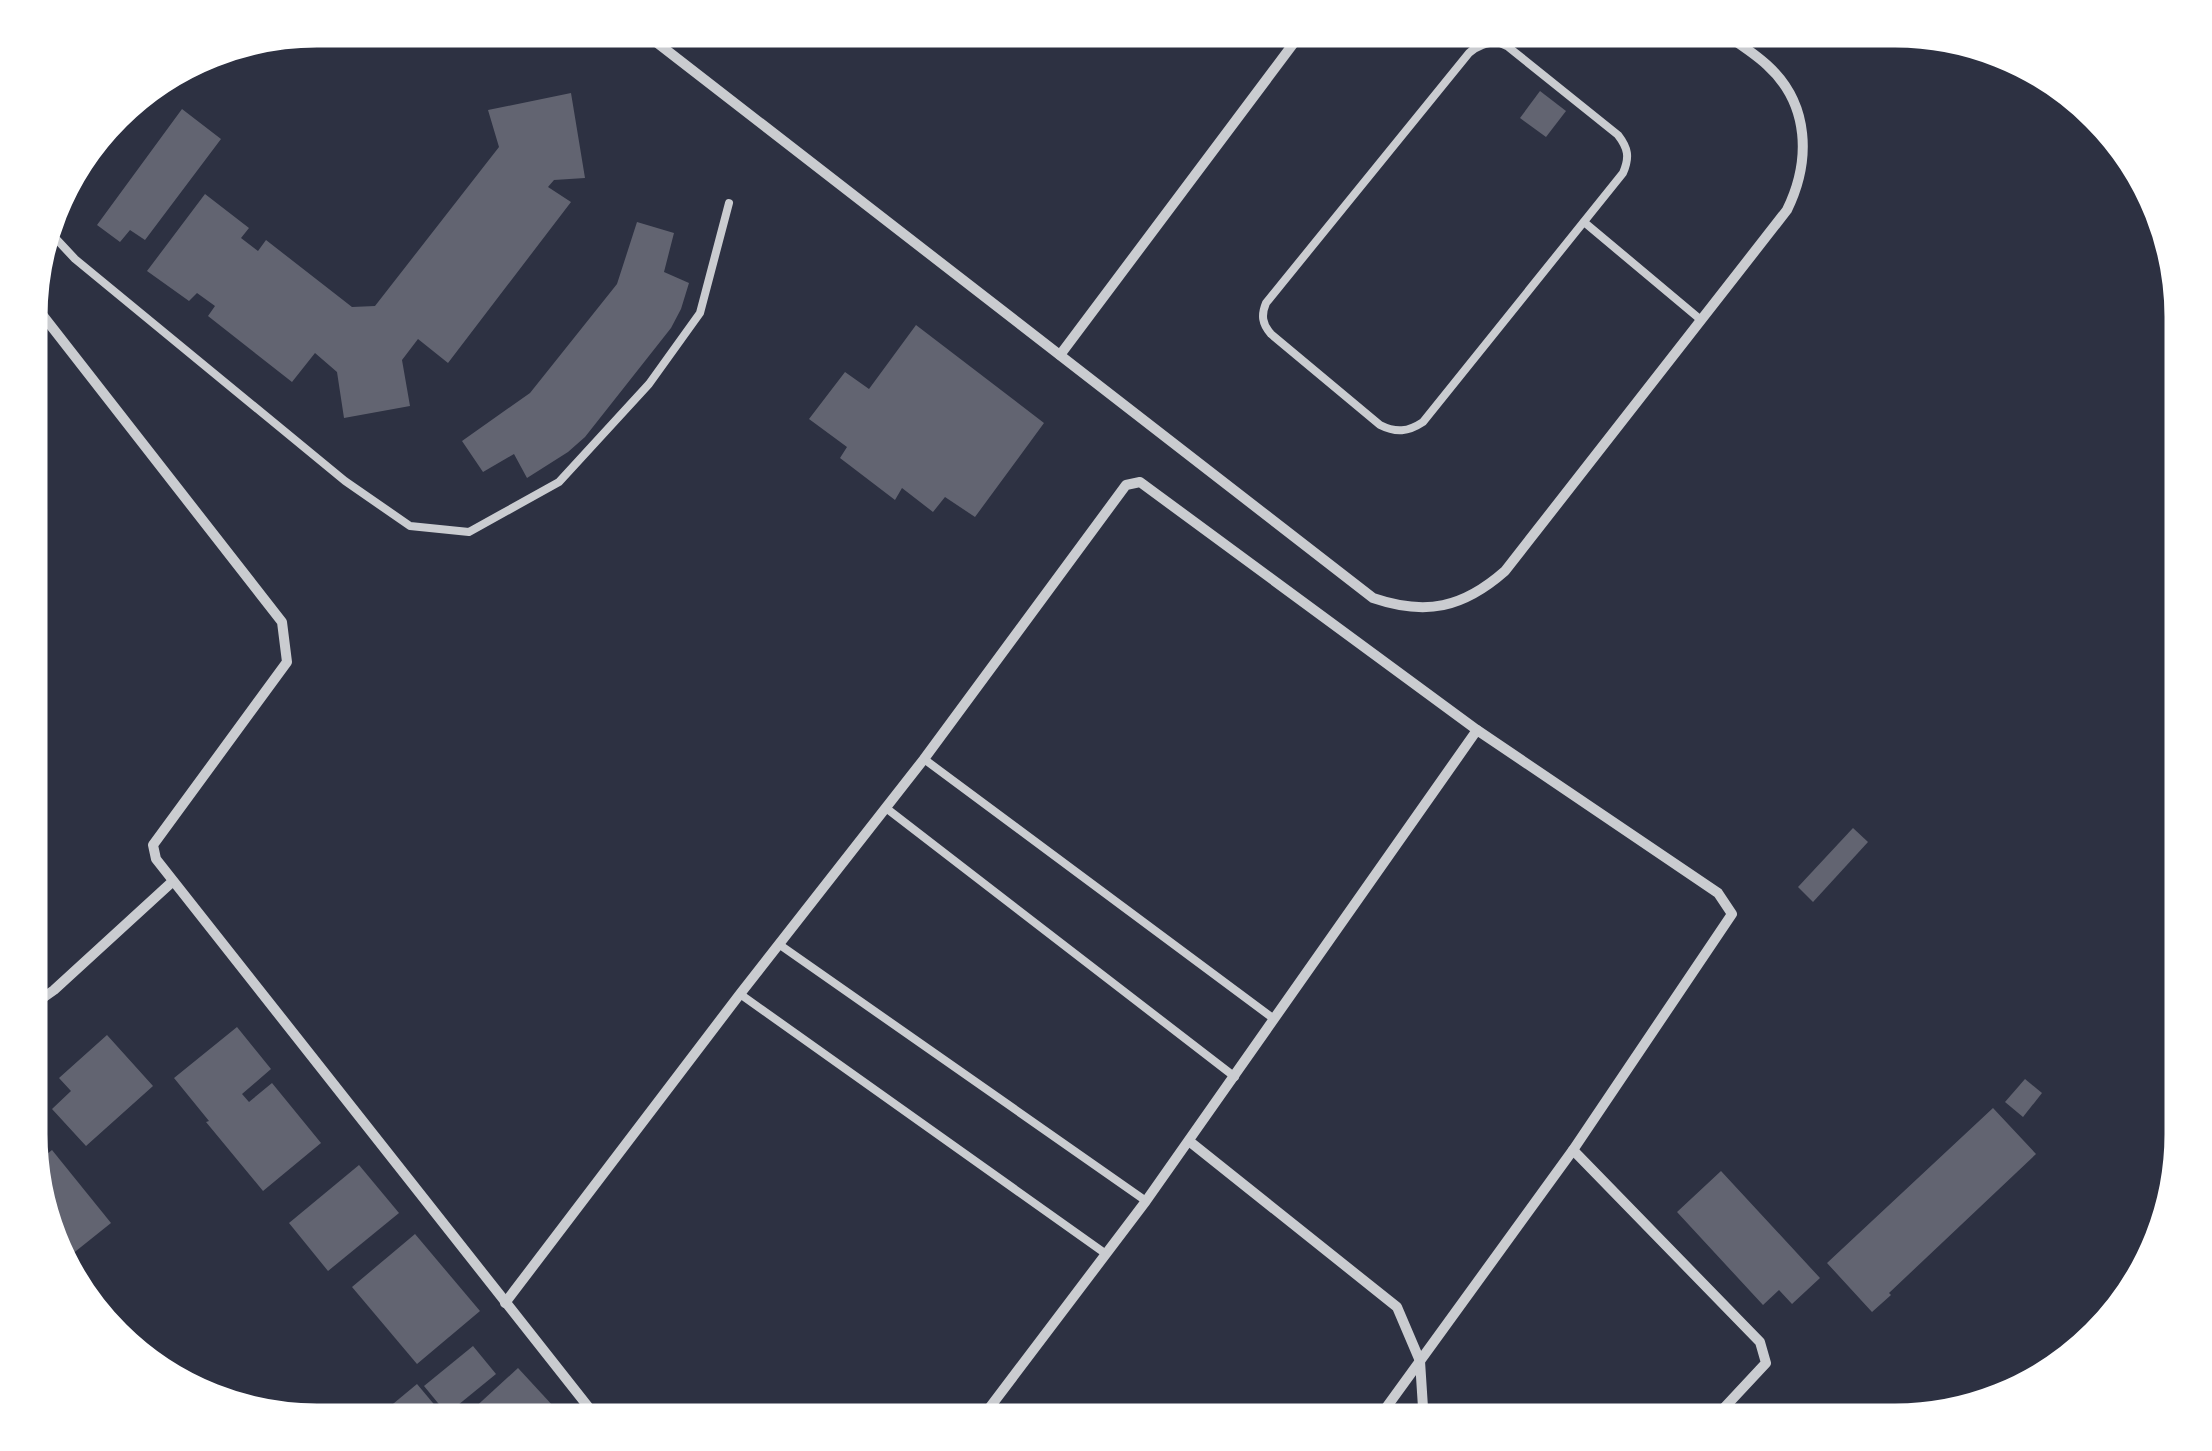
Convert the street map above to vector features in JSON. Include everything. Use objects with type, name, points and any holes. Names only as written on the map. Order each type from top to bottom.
[{"type":"street","points":[[661,45],[1373,598],[1395,606],[1418,608],[1464,599],[1505,572],[1787,210],[1802,170],[1802,128],[1783,84],[1768,66],[1739,45]]},
{"type":"street","points":[[1060,355],[1291,45]]},
{"type":"street","points":[[45,318],[282,622],[287,662],[153,845],[156,860],[586,1406]]},
{"type":"street","points":[[505,1303],[924,759],[1126,485],[1140,482],[1477,730],[1718,894],[1732,914],[1573,1150],[1388,1405]]},
{"type":"street","points":[[991,1406],[1236,1077],[1477,730]]},
{"type":"street","points":[[45,997],[172,882]]},
{"type":"street","points":[[1189,1141],[1397,1307],[1420,1361],[1423,1405]]},
{"type":"street","points":[[1573,1150],[1760,1342],[1766,1363],[1727,1405]]},
{"type":"lane","points":[[1480,45],[1469,53],[1263,311],[1265,328],[1380,426],[1402,431],[1423,422],[1627,164],[1625,143],[1618,135],[1506,45]]},
{"type":"lane","points":[[57,239],[75,259],[345,481],[410,526],[469,532],[559,482],[650,384],[700,314],[729,203]]},
{"type":"lane","points":[[1584,222],[1701,320]]},
{"type":"lane","points":[[924,759],[1274,1019]]},
{"type":"lane","points":[[886,808],[1236,1077]]},
{"type":"lane","points":[[780,945],[1146,1202]]},
{"type":"lane","points":[[740,994],[1106,1254]]},
{"type":"building","points":[[1540,91],[1566,111],[1546,137],[1520,118]]},
{"type":"building","points":[[571,93],[585,178],[554,180],[548,187],[571,202],[448,363],[418,339],[402,360],[410,406],[344,418],[337,372],[315,353],[292,382],[208,316],[215,306],[197,293],[189,301],[147,271],[205,194],[249,228],[241,238],[258,251],[266,240],[352,307],[375,306],[499,147],[488,110]]},
{"type":"building","points":[[182,109],[221,139],[145,240],[130,230],[120,242],[97,225]]},
{"type":"building","points":[[637,222],[674,233],[664,272],[689,283],[671,328],[585,437],[568,452],[527,478],[514,454],[483,472],[462,441],[530,393],[617,284]]},
{"type":"building","points":[[916,325],[1044,423],[975,517],[945,497],[933,512],[902,488],[895,500],[840,458],[847,447],[809,419],[845,372],[869,389]]},
{"type":"building","points":[[1853,828],[1868,842],[1813,902],[1798,887]]},
{"type":"building","points":[[237,1027],[271,1069],[242,1094],[249,1102],[272,1083],[321,1143],[263,1191],[174,1078]]},
{"type":"building","points":[[107,1035],[153,1086],[86,1146],[52,1109],[71,1091],[59,1078]]},
{"type":"building","points":[[2025,1079],[2042,1093],[2023,1117],[2005,1102]]},
{"type":"building","points":[[1993,1108],[2036,1154],[1872,1312],[1827,1263]]},
{"type":"building","points":[[52,1150],[111,1223],[73,1254],[54,1204],[46,1155]]},
{"type":"building","points":[[359,1165],[399,1213],[328,1271],[289,1223]]},
{"type":"building","points":[[1721,1171],[1820,1278],[1792,1304],[1779,1290],[1763,1305],[1677,1212]]},
{"type":"building","points":[[415,1234],[480,1311],[417,1364],[352,1287]]},
{"type":"building","points":[[473,1346],[496,1374],[457,1406],[440,1406],[424,1386]]},
{"type":"building","points":[[518,1368],[553,1406],[477,1406]]},
{"type":"building","points":[[417,1384],[435,1406],[391,1406]]}]
